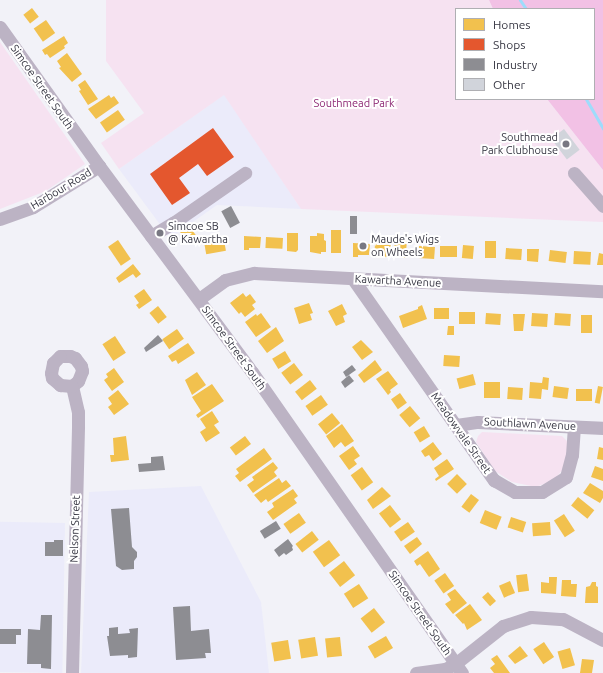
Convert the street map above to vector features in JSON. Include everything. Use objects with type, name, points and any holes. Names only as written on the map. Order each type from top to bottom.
[{"type":"street","name":"Simcoe Street South","points":[[0,28],[99,166],[199,299],[458,668]]},
{"type":"street","name":"Harbour Road","points":[[0,219],[33,207],[99,166]]},
{"type":"street","points":[[574,173],[603,206]]},
{"type":"street","points":[[152,236],[245,174]]},
{"type":"street","name":"Kawartha Avenue","points":[[199,299],[225,280],[254,273],[603,291]]},
{"type":"street","name":"Meadowvale Street","points":[[353,279],[494,480],[515,492],[542,492],[566,477],[572,455],[574,427]]},
{"type":"street","name":"Nelson Street","points":[[72,386],[78,412],[78,426],[72,673]]},
{"type":"street","name":"Southlawn Avenue","points":[[456,425],[478,422],[603,428]]},
{"type":"street","points":[[416,673],[458,668],[503,626],[531,617],[563,619],[603,640]]},
{"type":"shaded area","points":[[489,0],[603,0],[603,170],[548,100],[595,100],[595,8],[493,8]]},
{"type":"shaded area","points":[[225,94],[301,209],[217,205],[170,238],[119,169]]},
{"type":"shaded area","points":[[201,486],[261,602],[269,673],[81,673],[89,492]]},
{"type":"shaded area","points":[[0,522],[65,523],[62,673],[0,672]]},
{"type":"green space","name":"Southmead Park","points":[[106,0],[489,0],[493,8],[455,8],[455,100],[548,100],[603,170],[603,222],[301,209],[224,95],[119,169],[101,143],[144,113],[106,61]]},
{"type":"green space","points":[[0,42],[85,164],[46,191],[0,209]]},
{"type":"green space","points":[[482,432],[562,436],[568,442],[565,467],[554,480],[536,487],[512,482],[495,471],[476,442],[478,436]]},
{"type":"building: Homes","points":[[32,8],[39,17],[30,23],[23,15]]},
{"type":"building: Homes","points":[[46,20],[55,33],[43,42],[34,29]]},
{"type":"building: Homes","points":[[64,36],[68,43],[64,46],[65,48],[50,58],[47,54],[45,55],[42,50]]},
{"type":"building: Homes","points":[[67,53],[82,74],[72,82],[59,68],[61,67],[57,61]]},
{"type":"building: Homes","points":[[85,80],[98,99],[88,105],[79,91],[81,90],[78,85]]},
{"type":"building: Homes","points":[[109,95],[111,98],[114,96],[119,103],[96,119],[88,109]]},
{"type":"building: Homes","points":[[118,110],[125,120],[107,132],[100,123]]},
{"type":"building: Homes","points":[[189,226],[198,238],[189,245],[180,233]]},
{"type":"building: Homes","points":[[331,230],[341,230],[341,253],[331,253]]},
{"type":"building: Homes","points":[[287,233],[298,233],[298,250],[296,252],[287,251]]},
{"type":"building: Homes","points":[[317,233],[324,234],[324,240],[326,241],[326,252],[321,252],[321,254],[310,252],[310,236],[317,236]]},
{"type":"building: Homes","points":[[244,236],[261,237],[260,248],[249,248],[249,250],[244,250]]},
{"type":"building: Homes","points":[[266,237],[283,238],[282,249],[265,248]]},
{"type":"building: Homes","points":[[118,240],[131,259],[121,266],[108,247]]},
{"type":"building: Homes","points":[[224,240],[226,251],[206,254],[204,243]]},
{"type":"building: Homes","points":[[395,240],[407,241],[405,258],[394,257]]},
{"type":"building: Homes","points":[[485,241],[496,241],[496,258],[485,258]]},
{"type":"building: Homes","points":[[353,243],[370,244],[369,255],[358,255],[358,257],[353,257]]},
{"type":"building: Homes","points":[[375,244],[391,245],[390,257],[374,256]]},
{"type":"building: Homes","points":[[463,245],[474,246],[473,259],[462,258]]},
{"type":"building: Homes","points":[[419,246],[435,247],[434,259],[418,258]]},
{"type":"building: Homes","points":[[440,246],[457,246],[457,257],[440,257]]},
{"type":"building: Homes","points":[[506,248],[522,249],[521,260],[505,259]]},
{"type":"building: Homes","points":[[527,249],[539,249],[538,262],[527,261]]},
{"type":"building: Homes","points":[[550,250],[567,252],[566,263],[549,261]]},
{"type":"building: Homes","points":[[574,251],[591,252],[590,265],[573,264]]},
{"type":"building: Homes","points":[[599,253],[603,254],[603,265],[597,265]]},
{"type":"building: Homes","points":[[133,264],[141,274],[136,278],[133,274],[119,283],[116,278]]},
{"type":"building: Homes","points":[[144,289],[152,300],[139,309],[136,305],[139,303],[134,296]]},
{"type":"building: Homes","points":[[243,293],[246,297],[250,294],[256,302],[252,305],[255,309],[245,317],[241,312],[239,314],[230,303]]},
{"type":"building: Homes","points":[[309,303],[313,313],[310,314],[312,320],[299,324],[294,308]]},
{"type":"building: Homes","points":[[342,304],[347,314],[343,316],[345,322],[336,326],[328,311]]},
{"type":"building: Homes","points":[[422,305],[427,319],[403,328],[399,316],[418,309],[418,307]]},
{"type":"building: Homes","points":[[158,306],[167,317],[158,324],[149,313]]},
{"type":"building: Homes","points":[[434,308],[449,308],[449,319],[434,319]]},
{"type":"building: Homes","points":[[459,312],[475,312],[475,324],[459,324]]},
{"type":"building: Homes","points":[[261,313],[271,327],[256,337],[245,322],[256,314],[257,316]]},
{"type":"building: Homes","points":[[486,313],[501,314],[500,325],[485,324]]},
{"type":"building: Homes","points":[[532,313],[548,314],[547,327],[531,326]]},
{"type":"building: Homes","points":[[555,313],[571,314],[570,326],[554,325]]},
{"type":"building: Homes","points":[[513,314],[525,314],[523,331],[514,331]]},
{"type":"building: Homes","points":[[581,315],[592,315],[592,333],[581,333]]},
{"type":"building: Homes","points":[[448,326],[454,326],[454,335],[447,335]]},
{"type":"building: Homes","points":[[276,327],[284,341],[267,353],[258,341]]},
{"type":"building: Homes","points":[[177,329],[184,339],[169,349],[162,339]]},
{"type":"building: Homes","points":[[115,336],[126,353],[113,361],[102,344]]},
{"type":"building: Homes","points":[[361,340],[373,352],[362,360],[352,347]]},
{"type":"building: Homes","points":[[188,343],[195,353],[178,364],[176,360],[172,362],[168,356]]},
{"type":"building: Homes","points":[[285,351],[291,361],[278,369],[272,359]]},
{"type":"building: Homes","points":[[444,355],[460,356],[459,367],[443,366]]},
{"type":"building: Homes","points":[[375,360],[382,370],[364,383],[358,375]]},
{"type":"building: Homes","points":[[294,363],[303,375],[290,385],[281,373]]},
{"type":"building: Homes","points":[[114,368],[124,382],[112,391],[104,380],[108,377],[106,374]]},
{"type":"building: Homes","points":[[388,371],[398,384],[390,390],[391,392],[388,395],[376,379]]},
{"type":"building: Homes","points":[[197,372],[206,385],[192,395],[185,380]]},
{"type":"building: Homes","points":[[473,374],[476,385],[459,389],[457,378]]},
{"type":"building: Homes","points":[[543,377],[549,378],[548,390],[542,389],[541,399],[529,398],[530,382],[542,383]]},
{"type":"building: Homes","points":[[310,380],[317,389],[302,400],[295,392]]},
{"type":"building: Homes","points":[[484,382],[500,382],[500,398],[484,398]]},
{"type":"building: Homes","points":[[212,384],[224,401],[198,418],[196,415],[201,411],[192,397]]},
{"type":"building: Homes","points":[[554,386],[569,388],[567,399],[552,397]]},
{"type":"building: Homes","points":[[598,386],[603,387],[600,404],[595,403]]},
{"type":"building: Homes","points":[[508,387],[523,388],[522,400],[507,399]]},
{"type":"building: Homes","points":[[576,389],[592,389],[592,401],[576,401]]},
{"type":"building: Homes","points":[[118,390],[129,404],[114,415],[108,407],[112,404],[108,398]]},
{"type":"building: Homes","points":[[400,393],[407,403],[398,409],[391,399]]},
{"type":"building: Homes","points":[[321,395],[328,405],[312,416],[305,406]]},
{"type":"building: Homes","points":[[410,406],[420,418],[410,427],[399,415]]},
{"type":"building: Homes","points":[[212,411],[219,422],[214,425],[220,433],[206,442],[200,432],[206,428],[200,419]]},
{"type":"building: Homes","points":[[332,413],[340,423],[326,434],[318,424]]},
{"type":"building: Homes","points":[[342,424],[354,441],[345,447],[341,442],[334,448],[326,436]]},
{"type":"building: Homes","points":[[424,426],[430,436],[420,442],[414,432]]},
{"type":"building: Homes","points":[[126,436],[129,460],[111,462],[110,455],[114,455],[113,438]]},
{"type":"building: Homes","points":[[245,436],[251,444],[236,455],[230,447]]},
{"type":"building: Homes","points":[[433,442],[442,454],[433,461],[429,455],[425,457],[421,451]]},
{"type":"building: Homes","points":[[353,446],[360,456],[354,460],[357,464],[349,470],[339,456]]},
{"type":"building: Homes","points":[[599,447],[603,448],[603,460],[597,459]]},
{"type":"building: Homes","points":[[264,448],[272,459],[240,482],[235,476],[239,473],[236,469]]},
{"type":"building: Homes","points":[[447,459],[454,469],[436,481],[435,479],[439,476],[434,468]]},
{"type":"building: Homes","points":[[273,462],[278,468],[274,472],[277,476],[253,493],[247,485],[254,480],[252,477]]},
{"type":"building: Homes","points":[[595,466],[603,469],[603,481],[591,477]]},
{"type":"building: Homes","points":[[362,467],[373,482],[362,491],[351,475]]},
{"type":"building: Homes","points":[[457,474],[467,484],[457,494],[447,484]]},
{"type":"building: Homes","points":[[279,478],[282,483],[286,480],[291,486],[268,502],[266,499],[261,503],[254,495]]},
{"type":"building: Homes","points":[[590,483],[603,491],[603,498],[600,503],[583,493]]},
{"type":"building: Homes","points":[[382,487],[391,496],[373,509],[367,500]]},
{"type":"building: Homes","points":[[293,489],[298,496],[294,499],[297,503],[273,520],[267,512],[274,507],[272,503]]},
{"type":"building: Homes","points":[[471,494],[479,500],[469,513],[461,507]]},
{"type":"building: Homes","points":[[578,497],[594,510],[587,519],[571,506]]},
{"type":"building: Homes","points":[[390,505],[401,519],[390,528],[379,514]]},
{"type":"building: Homes","points":[[485,510],[502,517],[496,530],[480,523]]},
{"type":"building: Homes","points":[[299,513],[306,523],[290,534],[283,524]]},
{"type":"building: Homes","points":[[564,514],[575,531],[565,537],[554,521]]},
{"type":"building: Homes","points":[[511,517],[526,522],[523,532],[508,527]]},
{"type":"building: Homes","points":[[408,522],[415,532],[401,542],[394,532]]},
{"type":"building: Homes","points":[[550,522],[551,535],[533,536],[532,523]]},
{"type":"building: Homes","points":[[312,531],[319,540],[302,553],[295,544]]},
{"type":"building: Homes","points":[[417,537],[422,544],[410,554],[404,546]]},
{"type":"building: Homes","points":[[329,540],[340,555],[324,567],[313,552]]},
{"type":"building: Homes","points":[[428,551],[440,569],[429,577],[420,564],[417,566],[414,561]]},
{"type":"building: Homes","points":[[344,561],[355,575],[340,587],[329,573]]},
{"type":"building: Homes","points":[[445,573],[454,586],[444,594],[434,580]]},
{"type":"building: Homes","points":[[527,574],[529,591],[518,592],[516,575]]},
{"type":"building: Homes","points":[[549,577],[557,577],[556,594],[541,593],[541,582],[549,583]]},
{"type":"building: Homes","points":[[562,580],[571,580],[571,584],[577,584],[576,597],[561,596]]},
{"type":"building: Homes","points":[[510,581],[515,593],[504,598],[499,586]]},
{"type":"building: Homes","points":[[592,582],[596,582],[596,586],[598,587],[598,603],[585,603],[586,587],[590,586]]},
{"type":"building: Homes","points":[[359,584],[368,598],[353,608],[344,594]]},
{"type":"building: Homes","points":[[455,589],[467,603],[453,614],[445,604],[451,600],[447,594]]},
{"type":"building: Homes","points":[[488,592],[496,601],[490,606],[482,597]]},
{"type":"building: Homes","points":[[470,604],[482,620],[467,630],[464,623],[463,624],[455,615]]},
{"type":"building: Homes","points":[[374,608],[385,622],[372,633],[361,618]]},
{"type":"building: Homes","points":[[386,636],[393,648],[375,659],[368,646]]},
{"type":"building: Homes","points":[[315,637],[318,656],[301,658],[298,640]]},
{"type":"building: Homes","points":[[340,637],[342,656],[327,657],[325,639]]},
{"type":"building: Homes","points":[[288,640],[291,659],[274,661],[271,643]]},
{"type":"building: Homes","points":[[544,642],[554,657],[543,664],[533,649]]},
{"type":"building: Homes","points":[[520,646],[528,656],[515,664],[508,656]]},
{"type":"building: Homes","points":[[570,648],[575,665],[562,669],[558,652]]},
{"type":"building: Homes","points":[[497,655],[510,673],[494,673],[490,668],[495,664],[491,659]]},
{"type":"building: Homes","points":[[582,659],[594,660],[592,673],[580,673]]},
{"type":"building: Shops","points":[[213,128],[234,157],[207,176],[198,164],[179,178],[190,193],[172,205],[150,174]]},
{"type":"building: Industry","points":[[231,206],[240,223],[230,228],[221,211]]},
{"type":"building: Industry","points":[[350,216],[357,216],[357,234],[350,234]]},
{"type":"building: Industry","points":[[158,335],[163,341],[146,352],[144,348]]},
{"type":"building: Industry","points":[[352,365],[356,370],[346,377],[343,372]]},
{"type":"building: Industry","points":[[349,375],[354,381],[345,388],[341,382]]},
{"type":"building: Industry","points":[[163,456],[165,470],[139,472],[138,464],[151,463],[151,457]]},
{"type":"building: Industry","points":[[129,508],[132,547],[137,552],[137,557],[134,561],[134,569],[122,570],[116,566],[111,509]]},
{"type":"building: Industry","points":[[276,521],[281,529],[265,539],[260,531]]},
{"type":"building: Industry","points":[[288,539],[293,546],[293,550],[286,555],[284,553],[279,557],[274,550]]},
{"type":"building: Industry","points":[[54,540],[63,540],[63,556],[45,556],[45,542],[54,542]]},
{"type":"building: Industry","points":[[190,606],[191,631],[209,629],[211,653],[205,653],[206,658],[176,660],[173,607]]},
{"type":"building: Industry","points":[[41,615],[52,615],[51,669],[41,668],[41,664],[27,664],[28,629],[40,630]]},
{"type":"building: Industry","points":[[118,627],[118,634],[130,633],[129,629],[138,628],[137,657],[128,658],[128,655],[110,656],[107,636],[109,636],[109,628]]},
{"type":"building: Industry","points":[[0,629],[21,629],[21,635],[16,635],[16,644],[0,644]]},
{"type":"building: Other","name":"Southmead Park Clubhouse","points":[[564,129],[580,150],[567,159],[551,139]]},
{"type":"waterway","points":[[520,0],[525,8]]},
{"type":"waterway","points":[[587,100],[603,129]]},
{"type":"place","name":"Southmead Park Clubhouse","points":[[566,144]]},
{"type":"place","name":"Simcoe SB @ Kawartha","points":[[160,233]]},
{"type":"place","name":"Maude's Wigs on Wheels","points":[[363,246]]}]
